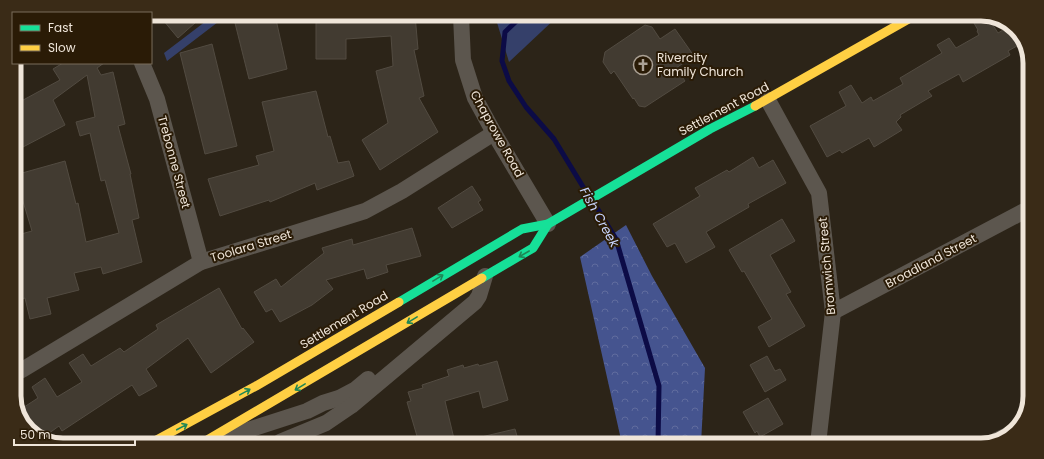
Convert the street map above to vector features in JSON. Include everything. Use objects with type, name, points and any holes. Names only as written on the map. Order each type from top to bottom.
[{"type":"main road","name":"Settlement Road","points":[[160,438],[256,386],[522,229],[548,224],[710,129],[768,100],[905,21]]},
{"type":"main road","name":"Settlement Road","points":[[211,438],[274,402],[478,275],[533,248],[548,224]]},
{"type":"main road","points":[[344,334],[386,321]]},
{"type":"street","name":"Chaprowe Road","points":[[461,21],[463,60],[475,98],[548,224]]},
{"type":"street","name":"Trebonne Street","points":[[142,64],[157,98],[201,262]]},
{"type":"street","name":"Bromwich Street","points":[[768,100],[819,193],[833,312],[819,438]]},
{"type":"street","name":"Toolara Street","points":[[21,370],[201,262],[365,211],[402,191],[494,133]]},
{"type":"street","name":"Broadland Street","points":[[833,312],[1023,212]]},
{"type":"street","points":[[290,438],[326,423],[351,406],[475,302],[479,296],[478,275]]},
{"type":"street","points":[[232,438],[251,429],[306,411],[323,403],[339,398],[356,389],[382,368],[408,358]]},
{"type":"green space","points":[[626,225],[652,276],[705,368],[701,438],[621,438],[580,257]]},
{"type":"shaded area","points":[[206,21],[219,21],[167,61],[164,53]]},
{"type":"shaded area","points":[[497,21],[553,21],[509,62]]},
{"type":"building","points":[[164,21],[197,21],[178,38]]},
{"type":"building","points":[[234,21],[276,21],[287,69],[249,79]]},
{"type":"building","points":[[316,21],[416,21],[418,49],[414,50],[424,96],[419,98],[438,132],[380,170],[362,140],[388,123],[376,71],[393,66],[391,36],[346,39],[346,59],[316,59]]},
{"type":"building","points":[[973,21],[991,23],[998,33],[1005,29],[1009,31],[1019,45],[1008,51],[1010,55],[963,82],[959,74],[928,91],[932,96],[900,115],[901,117],[896,122],[902,130],[874,147],[869,138],[842,153],[840,150],[827,157],[810,126],[846,106],[839,92],[851,85],[862,103],[871,97],[873,101],[903,84],[900,78],[942,53],[937,45],[949,38],[956,48],[979,35]]},
{"type":"building","name":"Rivercity Family Church","points":[[645,25],[652,27],[660,39],[675,29],[694,56],[676,68],[685,81],[645,107],[639,106],[614,71],[611,74],[603,62],[605,52]]},
{"type":"building","points":[[212,44],[237,146],[205,154],[180,53]]},
{"type":"building","points":[[61,64],[103,64],[97,68],[101,75],[113,72],[125,124],[118,126],[131,174],[139,218],[132,220],[142,262],[103,274],[101,267],[74,273],[79,290],[47,298],[51,314],[30,319],[25,298],[21,299],[21,234],[32,231],[21,195],[21,173],[65,161],[76,204],[78,203],[86,242],[119,233],[105,180],[101,181],[90,133],[80,136],[76,122],[95,117],[87,75],[53,100],[65,125],[23,147],[21,143],[21,101],[60,80],[53,69]]},
{"type":"building","points":[[316,91],[328,137],[330,136],[338,163],[349,161],[354,176],[317,190],[315,183],[270,202],[269,200],[220,216],[208,179],[259,165],[256,156],[274,151],[262,102]]},
{"type":"building","points":[[753,157],[759,168],[773,160],[786,183],[748,204],[749,207],[706,232],[715,247],[686,263],[675,243],[667,247],[653,224],[700,196],[695,188],[727,170],[729,172]]},
{"type":"building","points":[[472,186],[481,200],[478,202],[483,210],[452,228],[438,208]]},
{"type":"building","points":[[782,219],[795,241],[770,255],[791,292],[786,294],[805,326],[769,347],[758,327],[772,319],[744,271],[742,272],[729,250]]},
{"type":"building","points":[[412,228],[421,256],[386,265],[388,272],[367,279],[364,269],[326,280],[333,289],[312,305],[280,322],[272,309],[266,312],[254,292],[276,279],[281,287],[324,253],[322,248],[352,239],[353,245]]},
{"type":"building","points":[[219,288],[242,329],[243,328],[254,342],[211,373],[188,338],[146,369],[157,386],[139,396],[132,385],[62,431],[59,426],[47,435],[33,426],[22,408],[38,398],[32,387],[45,378],[57,397],[82,382],[69,363],[83,354],[91,366],[120,348],[124,352],[158,329],[156,325]]},
{"type":"building","points":[[767,356],[775,371],[780,369],[786,380],[765,392],[750,365]]},
{"type":"building","points":[[497,361],[508,400],[483,408],[479,391],[445,401],[454,438],[418,438],[407,402],[411,401],[408,392],[423,388],[422,385],[449,376],[447,370],[463,365],[464,368],[478,364],[479,366]]},
{"type":"building","points":[[768,398],[783,424],[760,437],[757,431],[755,433],[743,412]]},
{"type":"building","points":[[515,429],[518,438],[477,438]]},
{"type":"waterway","name":"Fish Creek","points":[[517,21],[505,32],[502,61],[509,81],[526,107],[554,139],[588,195]]},
{"type":"waterway","name":"Fish Creek","points":[[594,203],[616,239],[659,386],[658,438]]},
{"type":"traffic: fast","points":[[399,302],[522,229],[548,224],[710,129],[755,106]]},
{"type":"traffic: fast","points":[[482,278],[533,248],[548,224]]},
{"type":"traffic: slow","points":[[755,106],[905,21]]},
{"type":"traffic: slow","points":[[211,438],[482,278]]},
{"type":"traffic: slow","points":[[160,438],[256,386],[399,302]]},
{"type":"place","name":"Rivercity Family Church","points":[[643,65]]}]
